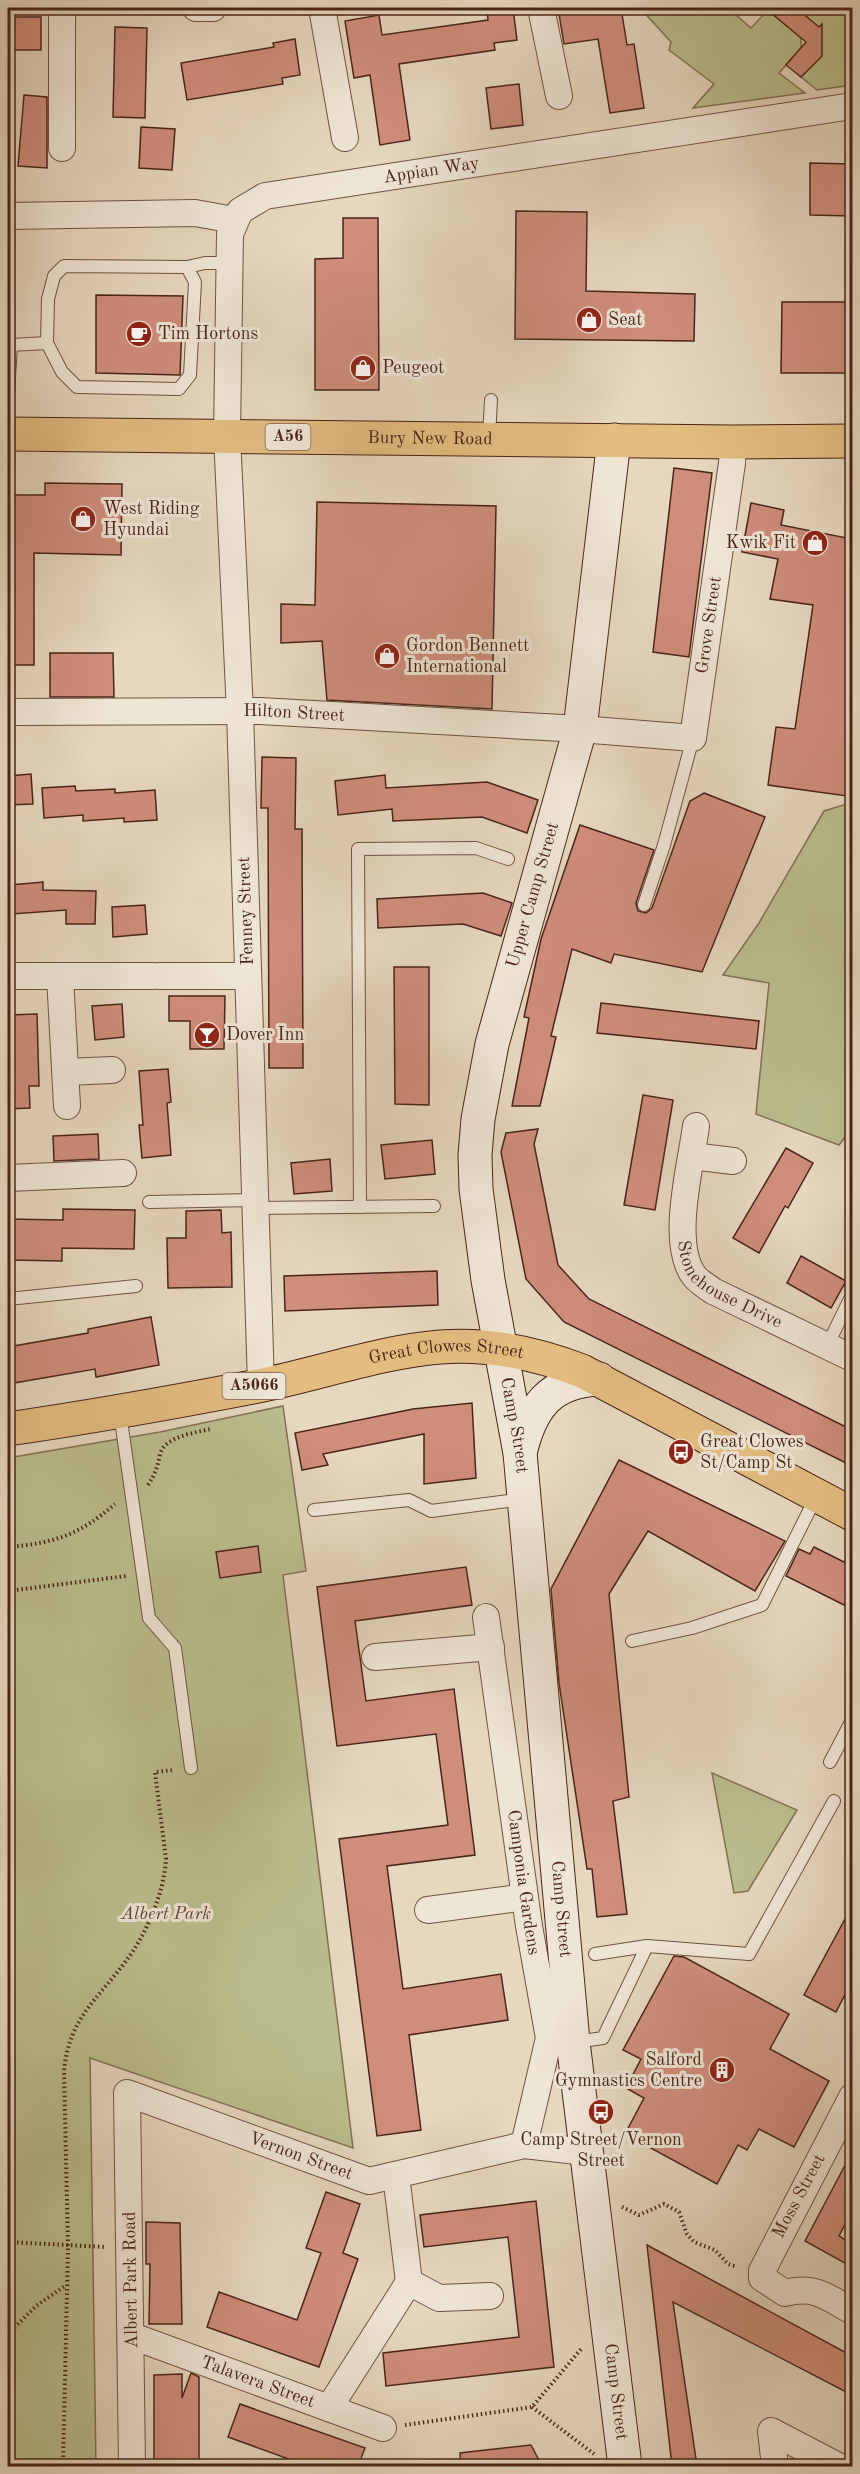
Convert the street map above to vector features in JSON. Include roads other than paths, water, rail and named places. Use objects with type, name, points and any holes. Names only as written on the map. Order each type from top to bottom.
[{"type":"main road","name":"Bury New Road","points":[[8,434],[733,442],[852,441]]},
{"type":"main road","name":"Upper Camp Street","points":[[499,1349],[476,1189],[478,1119],[492,1044],[580,729],[614,440]]},
{"type":"main road","name":"Great Clowes Street","points":[[8,1429],[120,1412],[261,1385],[412,1351],[462,1346],[499,1349],[555,1361],[599,1379],[852,1514]]},
{"type":"main road","name":"Camp Street","points":[[499,1349],[520,1453],[573,2042],[624,2463]]},
{"type":"main road","points":[[520,1453],[525,1430],[544,1399],[570,1383],[599,1379]]},
{"type":"street","points":[[62,8],[62,148]]},
{"type":"street","points":[[322,8],[345,138]]},
{"type":"street","points":[[542,8],[559,96]]},
{"type":"street","name":"Appian Way","points":[[234,220],[248,205],[265,196],[852,106]]},
{"type":"street","points":[[8,216],[195,213],[234,220],[230,234],[228,263],[227,436]]},
{"type":"street","name":"Fenney Street","points":[[227,436],[240,712],[261,1385]]},
{"type":"street","name":"Grove Street","points":[[693,738],[732,464],[733,442]]},
{"type":"street","name":"Hilton Street","points":[[8,712],[240,712],[580,729],[693,738]]},
{"type":"street","points":[[8,976],[248,976]]},
{"type":"street","points":[[60,976],[68,1106]]},
{"type":"street","points":[[66,1072],[112,1070]]},
{"type":"street","name":"Stonehouse Drive","points":[[696,1126],[682,1234],[686,1259],[695,1277],[714,1291],[852,1358]]},
{"type":"street","points":[[692,1156],[733,1161]]},
{"type":"street","points":[[8,1178],[123,1173]]},
{"type":"street","name":"Camponia Gardens","points":[[486,1617],[525,1897],[549,2038],[524,2145]]},
{"type":"street","points":[[375,1657],[491,1647]]},
{"type":"street","points":[[428,1910],[525,1897]]},
{"type":"street","name":"Vernon Street","points":[[127,2093],[369,2181],[524,2145],[586,2152]]},
{"type":"street","name":"Albert Park Road","points":[[127,2093],[131,2247],[132,2466]]},
{"type":"street","name":"Moss Street","points":[[852,2097],[762,2268],[762,2278],[785,2293],[800,2289],[815,2290],[852,2311]]},
{"type":"street","points":[[329,2409],[409,2282],[396,2175]]},
{"type":"street","points":[[409,2282],[439,2298],[490,2296]]},
{"type":"street","name":"Talavera Street","points":[[132,2336],[383,2428]]},
{"type":"street","points":[[775,2466],[771,2431],[838,2466]]},
{"type":"lane","points":[[187,267],[195,282],[190,375],[179,389],[77,387],[62,372],[47,343],[48,298],[54,276],[64,266],[187,267],[205,263],[228,263]]},
{"type":"lane","points":[[8,395],[11,345],[47,343]]},
{"type":"lane","points":[[489,438],[491,400]]},
{"type":"lane","points":[[644,904],[664,844],[693,738]]},
{"type":"lane","points":[[360,1207],[358,849],[476,848],[508,859]]},
{"type":"lane","points":[[149,1202],[360,1207],[434,1206]]},
{"type":"lane","points":[[8,1299],[136,1286]]},
{"type":"lane","points":[[827,1346],[852,1295]]},
{"type":"lane","points":[[120,1412],[149,1618],[175,1648],[190,1768]]},
{"type":"lane","points":[[632,1641],[692,1628],[762,1605],[817,1496]]},
{"type":"lane","points":[[314,1510],[409,1500],[431,1511],[524,1498]]},
{"type":"lane","points":[[830,1762],[852,1720]]},
{"type":"lane","points":[[595,1954],[647,1946],[749,1954],[834,1801]]},
{"type":"lane","points":[[573,2042],[603,2038],[647,1946]]},
{"type":"place","name":"Seat","points":[[589,320]]},
{"type":"place","name":"Tim Hortons","points":[[139,334]]},
{"type":"place","name":"Peugeot","points":[[363,368]]},
{"type":"place","name":"West Riding Hyundai","points":[[83,519]]},
{"type":"place","name":"Kwik Fit","points":[[815,543]]},
{"type":"place","name":"Gordon Bennett International","points":[[387,656]]},
{"type":"place","name":"Dover Inn","points":[[207,1035]]},
{"type":"place","name":"Great Clowes St/Camp St","points":[[681,1452]]},
{"type":"place","name":"Salford Gymnastics Centre","points":[[722,2070]]},
{"type":"place","name":"Camp Street/Vernon Street","points":[[601,2112]]},
{"type":"park label","name":"Albert Park","points":[[166,1914]]}]
